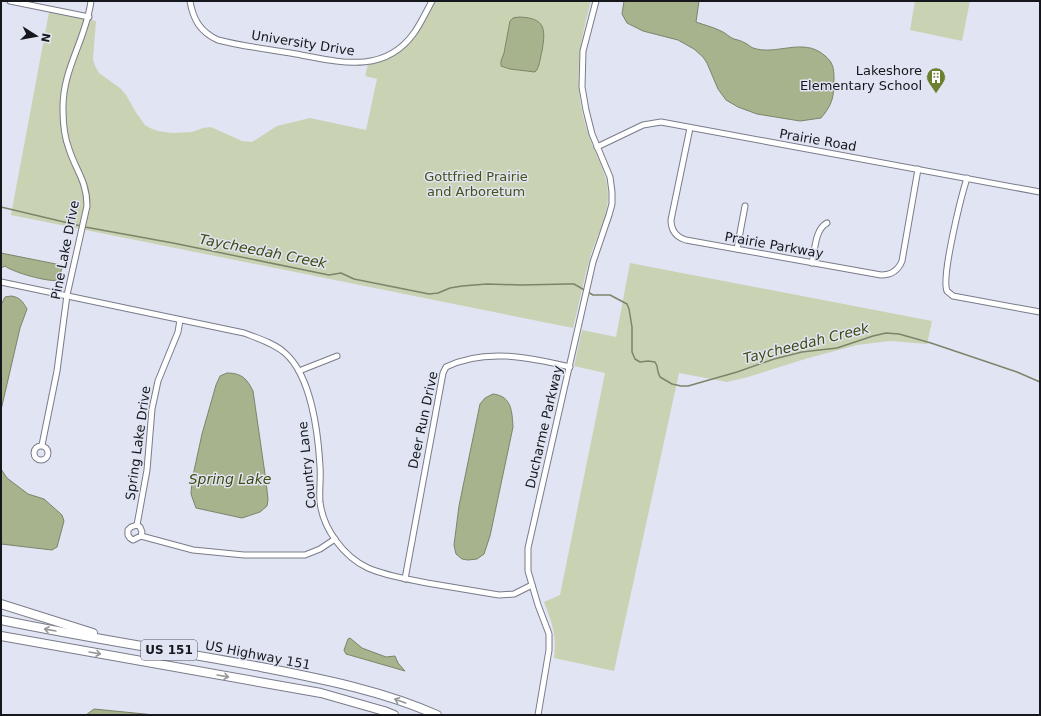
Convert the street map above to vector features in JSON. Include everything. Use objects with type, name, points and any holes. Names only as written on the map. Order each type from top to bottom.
[{"type":"main road","points":[[1,604],[132,644]]},
{"type":"main road","name":"US Highway 151","points":[[1,620],[336,682],[394,699],[437,715]]},
{"type":"main road","name":"US Highway 151","points":[[1,636],[321,693],[394,715]]},
{"type":"main road","points":[[1,641],[56,646]]},
{"type":"street","points":[[10,1],[89,17]]},
{"type":"street","name":"Pine Lake Drive","points":[[42,445],[57,371],[67,296],[87,206],[84,180],[73,159],[66,138],[63,122],[63,100],[68,71],[89,17],[91,1]]},
{"type":"street","name":"University Drive","points":[[190,1],[198,24],[207,34],[218,40],[351,64],[365,63],[376,60],[398,48],[414,33],[432,1]]},
{"type":"street","name":"Ducharme Parkway","points":[[538,715],[549,650],[548,634],[528,571],[528,548],[587,286],[597,248],[609,215],[612,199],[610,177],[592,134],[582,87],[584,42],[596,1]]},
{"type":"street","name":"Prairie Road","points":[[597,147],[640,126],[661,122],[1040,192]]},
{"type":"street","name":"Prairie Parkway","points":[[690,128],[671,220],[676,234],[684,239],[812,263],[886,275],[897,270],[901,263],[918,170]]},
{"type":"street","points":[[967,178],[951,247],[945,283],[948,293],[953,296],[1040,312]]},
{"type":"street","points":[[737,249],[745,206]]},
{"type":"street","points":[[812,263],[819,230],[827,222]]},
{"type":"street","name":"Country Lane","points":[[1,282],[244,333],[268,342],[285,352],[299,371],[304,383],[314,418],[320,466],[320,503],[328,529],[340,547],[368,568],[404,579],[499,595],[514,594],[532,585]]},
{"type":"street","name":"Spring Lake Drive","points":[[180,320],[176,337],[158,381],[152,409],[147,470],[137,525],[128,530],[128,535],[130,538],[133,540],[141,536],[193,550],[244,555],[305,555],[320,549],[335,539]]},
{"type":"street","points":[[299,371],[337,356]]},
{"type":"street","name":"Deer Run Drive","points":[[404,579],[443,373],[446,367],[460,361],[486,357],[528,358],[570,366]]},
{"type":"street","points":[[137,525],[140,527],[142,532],[141,536]]},
{"type":"green space","name":"Gottfried Prairie and Arboretum","points":[[436,1],[591,1],[586,18],[580,52],[580,101],[589,136],[606,180],[608,203],[602,225],[591,254],[573,328],[11,215],[49,12],[96,21],[93,59],[95,66],[99,73],[120,88],[126,95],[145,125],[158,131],[172,133],[192,132],[211,127],[242,141],[252,142],[277,126],[310,118],[366,130],[377,79],[365,76],[368,64],[410,42],[422,26]]},
{"type":"green space","points":[[915,1],[970,1],[962,41],[910,30]]},
{"type":"green space","points":[[630,263],[932,321],[927,344],[890,341],[857,345],[727,382],[679,373],[614,671],[554,658],[555,642],[553,629],[544,602],[560,595],[605,373],[574,366],[582,330],[616,337]]},
{"type":"water","points":[[624,1],[699,1],[696,22],[723,32],[753,48],[771,50],[807,47],[816,50],[827,58],[833,68],[834,90],[832,100],[828,108],[821,118],[800,121],[757,114],[738,107],[726,100],[718,89],[707,63],[694,49],[678,40],[643,31],[627,23],[622,14]]},
{"type":"water","points":[[519,17],[534,20],[539,22],[542,26],[544,36],[542,51],[539,65],[535,72],[510,69],[501,66],[510,21],[513,18]]},
{"type":"water","points":[[1,253],[61,265],[62,267],[59,280],[54,281],[31,276],[5,266],[1,268]]},
{"type":"water","points":[[5,297],[17,297],[21,300],[27,309],[20,328],[1,410],[1,305]]},
{"type":"water","name":"Spring Lake","points":[[227,373],[237,374],[243,378],[249,383],[253,391],[268,499],[267,506],[260,512],[242,518],[196,508],[191,494],[192,480],[202,434],[216,385],[220,376]]},
{"type":"water","points":[[493,394],[499,395],[507,401],[511,410],[513,427],[490,536],[484,554],[477,559],[462,559],[456,554],[454,545],[459,506],[480,404],[485,398]]},
{"type":"water","points":[[1,469],[7,478],[28,494],[44,499],[62,515],[64,521],[57,547],[52,550],[1,544]]},
{"type":"water","points":[[350,638],[362,648],[386,657],[395,656],[398,663],[405,671],[346,654],[344,650],[348,639]]},
{"type":"water","points":[[94,709],[155,715],[86,715]]},
{"type":"waterway","name":"Taycheedah Creek","points":[[1,207],[81,226]]},
{"type":"waterway","name":"Taycheedah Creek","points":[[85,227],[173,243],[329,275],[341,273],[354,279],[429,294],[438,293],[450,288],[487,284],[574,284],[593,295],[610,295],[627,304],[632,327],[632,352],[635,359],[640,362],[655,362],[660,377],[672,384],[681,386],[688,386],[737,372],[774,359],[802,352],[837,348],[886,333],[899,334],[931,343],[1017,372],[1040,382]]},
{"type":"place","name":"Lakeshore Elementary School","points":[[936,94]]}]
